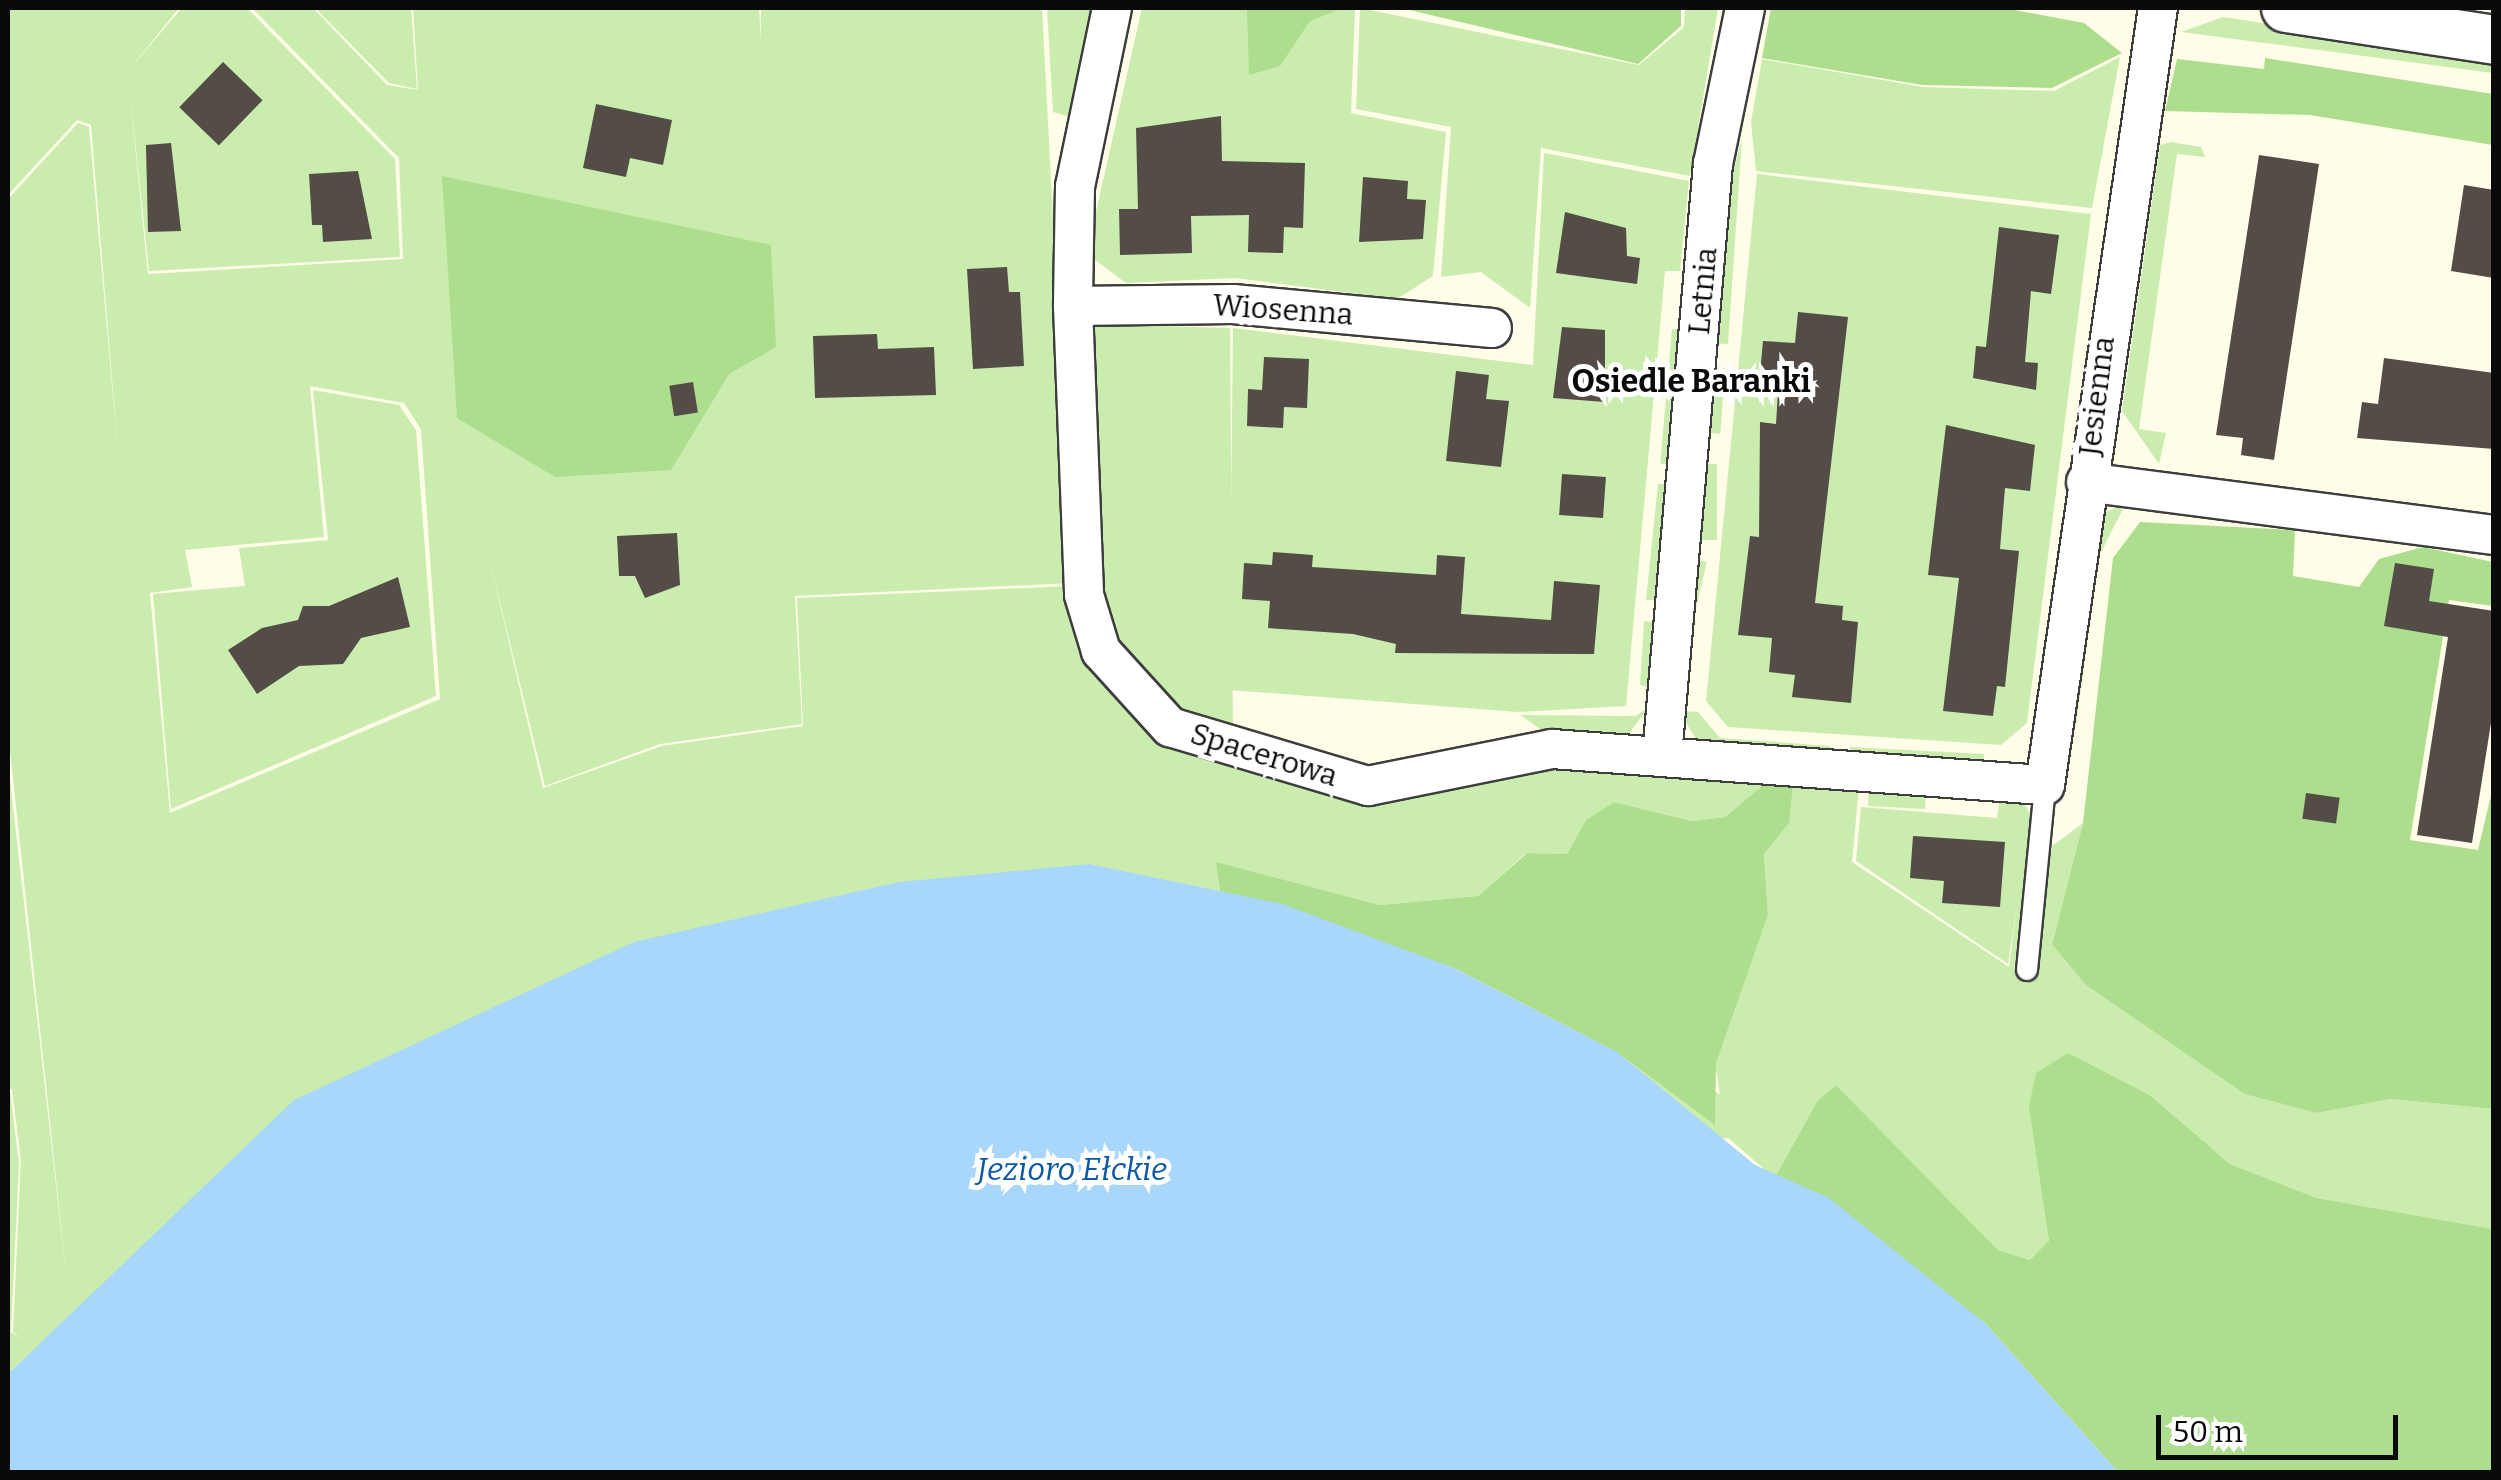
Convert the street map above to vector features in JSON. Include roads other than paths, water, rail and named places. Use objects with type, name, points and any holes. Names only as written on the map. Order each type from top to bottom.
[{"type":"street","name":"Spacerowa","points":[[1112,8],[1075,186],[1073,306],[1084,595],[1101,652],[1170,726],[1368,786],[1552,750],[2045,785]]},
{"type":"street","name":"Letnia","points":[[1662,756],[1713,164],[1745,8]]},
{"type":"street","name":"Jesienna","points":[[2045,785],[2086,482],[2158,8]]},
{"type":"street","points":[[2286,8],[2494,40]]},
{"type":"street","name":"Wiosenna","points":[[1073,306],[1233,304],[1492,328]]},
{"type":"street","points":[[2086,482],[2494,535]]},
{"type":"lane","points":[[2027,970],[2045,785]]},
{"type":"water","name":"Jezioro Ełckie","points":[[1089,864],[1282,904],[1454,968],[1617,1052],[1755,1165],[1829,1198],[1985,1323],[2118,1472],[8,1472],[8,1374],[294,1100],[634,942],[899,882]]},
{"type":"district","name":"Osiedle Baranki","points":[[1691,381]]}]
